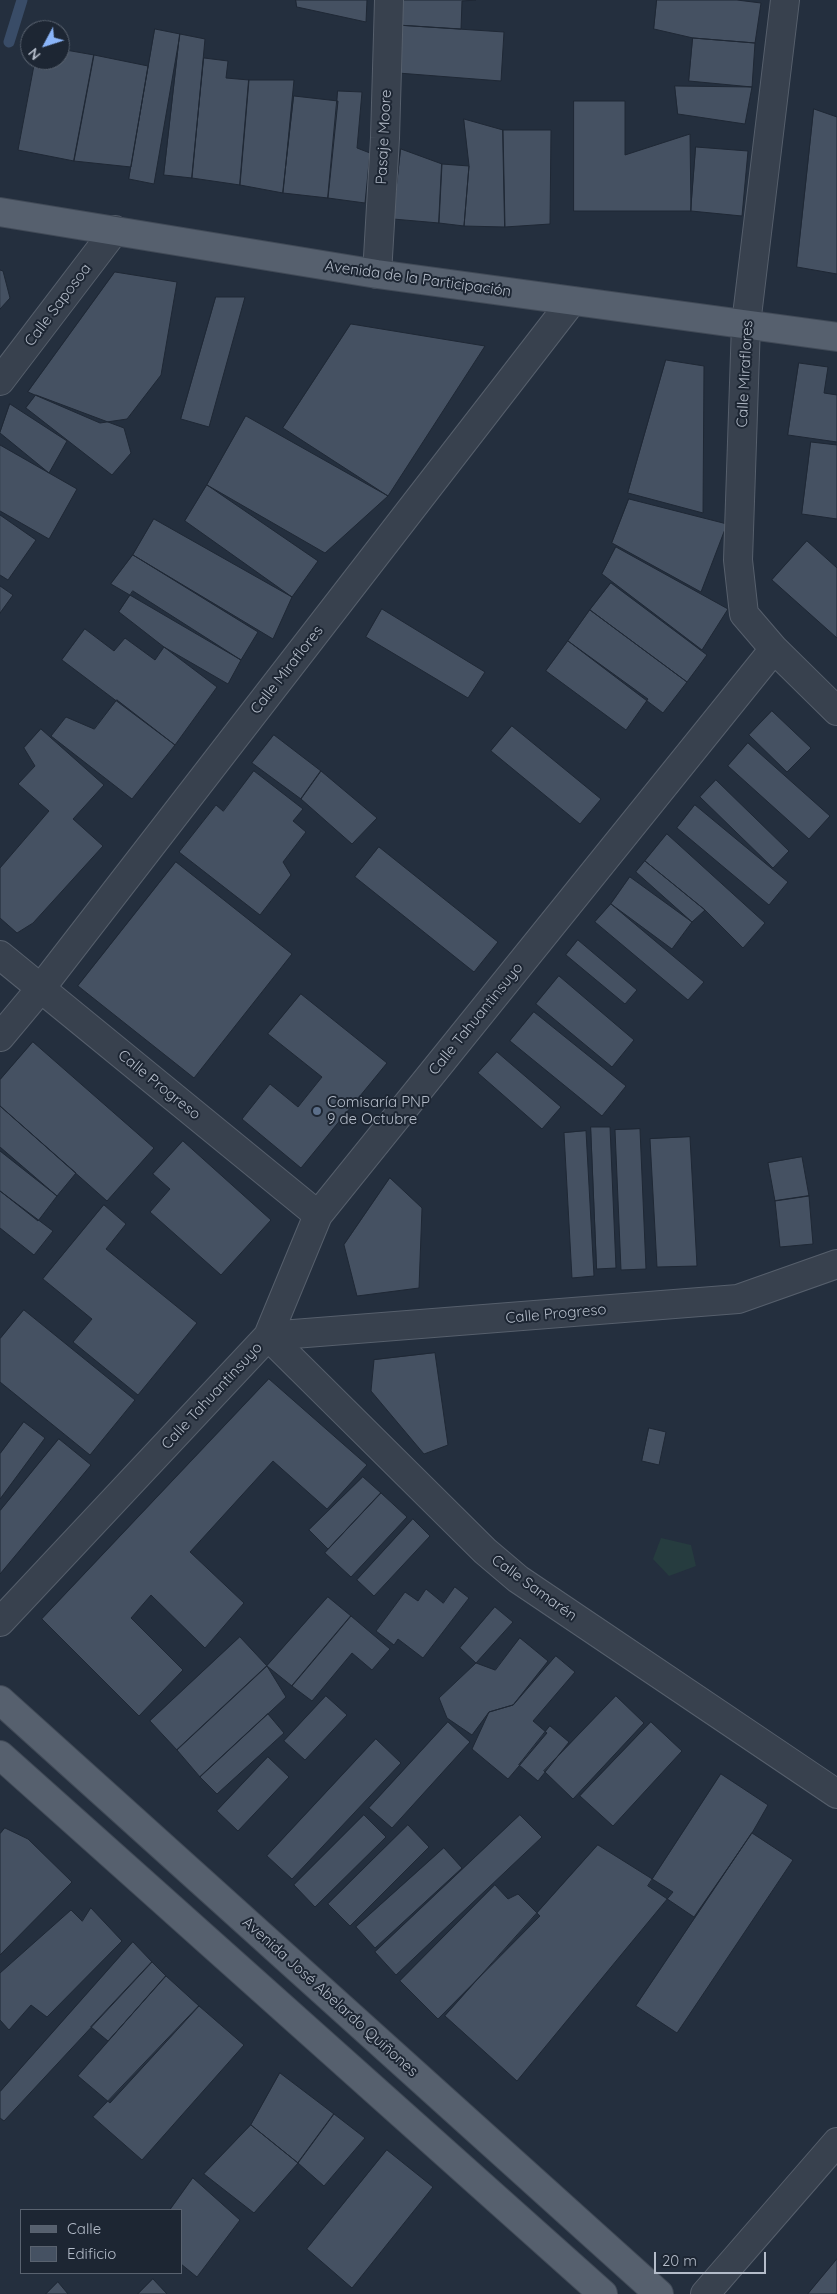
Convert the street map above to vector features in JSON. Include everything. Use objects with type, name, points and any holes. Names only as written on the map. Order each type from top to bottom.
[{"type":"main road","name":"Avenida de la Participación","points":[[0,212],[376,274],[837,337]]},
{"type":"main road","name":"Avenida José Abelardo Quiñones","points":[[0,1700],[659,2294]]},
{"type":"main road","points":[[0,1755],[603,2294]]},
{"type":"street","name":"Pasaje Moore","points":[[376,274],[385,138],[389,0]]},
{"type":"street","name":"Calle Miraflores","points":[[785,0],[746,324],[738,560],[744,614],[774,649],[837,711]]},
{"type":"street","name":"Calle Saposoa","points":[[0,381],[115,230]]},
{"type":"street","name":"Calle Miraflores","points":[[0,1037],[41,988],[572,301]]},
{"type":"street","name":"Calle Tahuantinsuyo","points":[[0,1622],[268,1336],[318,1215],[774,649]]},
{"type":"street","name":"Calle Progreso","points":[[0,954],[318,1215]]},
{"type":"street","name":"Calle Progreso","points":[[268,1336],[738,1299],[837,1264]]},
{"type":"street","name":"Calle Samarén","points":[[268,1336],[485,1551],[518,1579],[837,1794]]},
{"type":"street","points":[[705,2294],[837,2142]]},
{"type":"green space","points":[[661,1538],[691,1545],[696,1566],[669,1576],[653,1559]]},
{"type":"building","points":[[296,0],[367,0],[366,22],[297,7]]},
{"type":"building","points":[[396,0],[476,0],[462,1],[461,29],[397,25]]},
{"type":"building","points":[[657,0],[737,0],[761,3],[755,43],[693,38],[654,29]]},
{"type":"building","points":[[397,25],[504,32],[501,81],[398,73]]},
{"type":"building","points":[[155,29],[180,34],[154,184],[129,179]]},
{"type":"building","points":[[180,34],[205,39],[192,178],[164,175]]},
{"type":"building","points":[[693,38],[755,43],[752,87],[689,81]]},
{"type":"building","points":[[70,51],[94,55],[74,161],[18,150],[33,70],[70,70]]},
{"type":"building","points":[[94,55],[148,66],[131,167],[74,161]]},
{"type":"building","points":[[204,58],[228,61],[226,78],[249,80],[240,185],[192,178]]},
{"type":"building","points":[[249,80],[294,80],[283,193],[240,185]]},
{"type":"building","points":[[675,86],[752,87],[745,124],[678,114]]},
{"type":"building","points":[[338,91],[362,92],[357,148],[370,153],[365,203],[328,198]]},
{"type":"building","points":[[294,96],[338,101],[328,198],[283,193]]},
{"type":"building","points":[[574,101],[625,101],[625,155],[690,134],[691,211],[574,211]]},
{"type":"building","points":[[814,109],[837,117],[837,274],[797,267]]},
{"type":"building","points":[[464,119],[503,130],[505,227],[464,226],[469,166]]},
{"type":"building","points":[[503,130],[551,130],[550,224],[505,227]]},
{"type":"building","points":[[696,147],[748,151],[742,216],[691,211]]},
{"type":"building","points":[[401,149],[442,164],[439,223],[393,219]]},
{"type":"building","points":[[442,164],[469,166],[464,226],[439,223]]},
{"type":"building","points":[[0,270],[3,271],[10,298],[0,309]]},
{"type":"building","points":[[115,272],[177,282],[161,375],[127,419],[100,423],[28,392]]},
{"type":"building","points":[[216,297],[245,297],[209,427],[181,419]]},
{"type":"building","points":[[351,324],[485,346],[388,496],[283,428]]},
{"type":"building","points":[[666,360],[704,366],[703,513],[628,493]]},
{"type":"building","points":[[799,363],[828,367],[824,393],[837,395],[837,442],[788,435]]},
{"type":"building","points":[[36,395],[124,428],[131,453],[112,475],[26,408]]},
{"type":"building","points":[[10,404],[67,441],[49,473],[0,433]]},
{"type":"building","points":[[246,416],[388,496],[325,553],[207,485]]},
{"type":"building","points":[[811,442],[837,445],[837,519],[802,514]]},
{"type":"building","points":[[0,445],[77,489],[49,539],[0,511]]},
{"type":"building","points":[[207,485],[318,561],[292,597],[185,521]]},
{"type":"building","points":[[629,499],[727,524],[701,592],[612,543]]},
{"type":"building","points":[[0,515],[36,540],[8,580],[0,575]]},
{"type":"building","points":[[154,519],[292,597],[273,639],[133,555]]},
{"type":"building","points":[[807,541],[837,568],[837,638],[772,580]]},
{"type":"building","points":[[616,547],[728,609],[702,650],[602,574]]},
{"type":"building","points":[[133,555],[258,632],[241,660],[111,584]]},
{"type":"building","points":[[611,583],[707,655],[687,682],[590,610]]},
{"type":"building","points":[[0,586],[13,595],[0,613]]},
{"type":"building","points":[[133,591],[241,660],[228,684],[164,647],[119,612]]},
{"type":"building","points":[[382,609],[485,672],[468,698],[366,637]]},
{"type":"building","points":[[590,610],[687,682],[663,713],[568,641]]},
{"type":"building","points":[[85,629],[114,651],[125,638],[155,660],[164,647],[217,687],[175,745],[62,660]]},
{"type":"building","points":[[568,641],[648,699],[626,730],[546,671]]},
{"type":"building","points":[[117,700],[175,745],[132,799],[51,736],[66,717],[94,729]]},
{"type":"building","points":[[772,711],[811,748],[787,772],[749,735]]},
{"type":"building","points":[[512,726],[601,799],[580,824],[491,751]]},
{"type":"building","points":[[41,729],[104,785],[73,819],[103,846],[33,923],[17,933],[0,918],[0,868],[49,811],[18,784],[35,766],[24,748]]},
{"type":"building","points":[[274,735],[321,771],[301,799],[252,763]]},
{"type":"building","points":[[748,743],[830,816],[809,839],[728,766]]},
{"type":"building","points":[[254,771],[303,809],[293,821],[306,832],[283,862],[291,875],[260,915],[179,852],[216,805],[223,811]]},
{"type":"building","points":[[321,771],[377,818],[352,844],[301,799]]},
{"type":"building","points":[[716,780],[789,851],[773,868],[700,797]]},
{"type":"building","points":[[695,805],[788,882],[769,905],[677,828]]},
{"type":"building","points":[[667,834],[765,923],[743,948],[705,910],[645,861]]},
{"type":"building","points":[[379,847],[498,942],[474,972],[355,877]]},
{"type":"building","points":[[645,861],[705,910],[692,922],[636,872]]},
{"type":"building","points":[[176,862],[292,954],[194,1078],[78,986]]},
{"type":"building","points":[[630,877],[692,922],[672,949],[611,904]]},
{"type":"building","points":[[611,904],[704,982],[688,1000],[595,922]]},
{"type":"building","points":[[578,940],[637,990],[625,1004],[566,955]]},
{"type":"building","points":[[559,976],[634,1040],[612,1067],[536,1004]]},
{"type":"building","points":[[301,994],[387,1063],[301,1168],[242,1119],[270,1084],[298,1107],[322,1077],[268,1034]]},
{"type":"building","points":[[534,1012],[626,1086],[602,1116],[510,1041]]},
{"type":"building","points":[[33,1042],[154,1148],[107,1201],[0,1106],[0,1080]]},
{"type":"building","points":[[497,1052],[561,1107],[542,1129],[478,1073]]},
{"type":"building","points":[[0,1106],[76,1173],[57,1196],[0,1147]]},
{"type":"building","points":[[591,1127],[610,1127],[616,1268],[597,1269]]},
{"type":"building","points":[[640,1129],[646,1269],[621,1270],[615,1130]]},
{"type":"building","points":[[586,1131],[594,1276],[572,1278],[564,1133]]},
{"type":"building","points":[[690,1137],[697,1266],[657,1267],[650,1139]]},
{"type":"building","points":[[183,1141],[271,1220],[221,1275],[150,1212],[170,1189],[153,1174]]},
{"type":"building","points":[[0,1151],[57,1196],[38,1221],[0,1191]]},
{"type":"building","points":[[802,1157],[809,1196],[775,1201],[768,1163]]},
{"type":"building","points":[[390,1178],[422,1208],[419,1288],[357,1296],[344,1245]]},
{"type":"building","points":[[0,1191],[53,1231],[34,1255],[0,1228]]},
{"type":"building","points":[[809,1196],[813,1244],[780,1247],[775,1201]]},
{"type":"building","points":[[104,1205],[126,1224],[106,1249],[197,1323],[138,1395],[73,1342],[92,1319],[43,1279]]},
{"type":"building","points":[[24,1310],[135,1400],[90,1455],[0,1382],[0,1339]]},
{"type":"building","points":[[435,1353],[448,1445],[424,1454],[371,1391],[374,1360]]},
{"type":"building","points":[[269,1379],[367,1465],[327,1509],[273,1461],[190,1552],[244,1603],[205,1648],[151,1595],[131,1618],[183,1670],[139,1716],[42,1619]]},
{"type":"building","points":[[24,1422],[45,1438],[0,1499],[0,1454]]},
{"type":"building","points":[[649,1428],[666,1432],[659,1465],[642,1461]]},
{"type":"building","points":[[59,1439],[91,1465],[0,1574],[0,1511]]},
{"type":"building","points":[[363,1477],[381,1493],[328,1549],[309,1530]]},
{"type":"building","points":[[381,1493],[407,1517],[351,1577],[325,1553]]},
{"type":"building","points":[[413,1519],[430,1536],[374,1596],[357,1580]]},
{"type":"building","points":[[455,1587],[469,1598],[423,1658],[398,1639],[394,1645],[376,1631],[405,1592],[418,1601],[426,1589],[443,1603]]},
{"type":"building","points":[[328,1597],[351,1616],[292,1686],[267,1666]]},
{"type":"building","points":[[495,1607],[513,1622],[476,1663],[460,1648]]},
{"type":"building","points":[[351,1616],[390,1649],[372,1670],[352,1653],[312,1701],[292,1686]]},
{"type":"building","points":[[240,1637],[267,1666],[177,1750],[150,1721]]},
{"type":"building","points":[[520,1638],[548,1661],[513,1705],[489,1712],[472,1735],[447,1718],[439,1698],[476,1663],[495,1670]]},
{"type":"building","points":[[556,1656],[575,1672],[533,1721],[547,1733],[508,1779],[472,1749],[489,1712],[513,1705]]},
{"type":"building","points":[[267,1666],[286,1697],[200,1777],[177,1750]]},
{"type":"building","points":[[326,1696],[347,1715],[305,1760],[284,1741]]},
{"type":"building","points":[[616,1696],[644,1723],[573,1799],[544,1771]]},
{"type":"building","points":[[268,1714],[284,1733],[217,1794],[200,1777]]},
{"type":"building","points":[[448,1722],[470,1742],[392,1828],[369,1808]]},
{"type":"building","points":[[651,1722],[682,1751],[613,1826],[580,1796]]},
{"type":"building","points":[[550,1726],[569,1742],[538,1781],[519,1765]]},
{"type":"building","points":[[376,1739],[401,1763],[292,1879],[267,1856]]},
{"type":"building","points":[[268,1757],[289,1777],[238,1831],[217,1811]]},
{"type":"building","points":[[721,1774],[768,1805],[752,1833],[694,1917],[648,1886]]},
{"type":"building","points":[[364,1815],[386,1837],[315,1907],[294,1885]]},
{"type":"building","points":[[520,1815],[542,1837],[396,1975],[375,1952]]},
{"type":"building","points":[[408,1825],[429,1847],[350,1926],[328,1904]]},
{"type":"building","points":[[5,1828],[28,1839],[72,1882],[0,1955],[0,1834]]},
{"type":"building","points":[[752,1833],[793,1860],[677,2033],[636,2006]]},
{"type":"building","points":[[598,1845],[673,1892],[517,2081],[445,2016]]},
{"type":"building","points":[[444,1848],[462,1868],[375,1948],[356,1927]]},
{"type":"building","points":[[495,1885],[508,1899],[518,1894],[540,1916],[438,2019],[400,1981]]},
{"type":"building","points":[[91,1908],[122,1941],[47,2017],[31,2005],[9,2030],[0,2020],[0,1973],[71,1910],[82,1921]]},
{"type":"building","points":[[133,1942],[152,1962],[4,2121],[0,2118],[0,2092]]},
{"type":"building","points":[[152,1962],[166,1976],[108,2041],[91,2027]]},
{"type":"building","points":[[166,1976],[199,2006],[110,2103],[78,2076]]},
{"type":"building","points":[[199,2006],[244,2045],[142,2160],[93,2117]]},
{"type":"building","points":[[280,2073],[334,2114],[298,2163],[251,2125]]},
{"type":"building","points":[[334,2114],[365,2138],[324,2186],[298,2163]]},
{"type":"building","points":[[251,2125],[298,2163],[254,2213],[204,2174]]},
{"type":"building","points":[[387,2150],[433,2187],[352,2288],[307,2249]]},
{"type":"building","points":[[193,2178],[240,2220],[197,2277],[182,2265],[182,2209],[171,2209]]},
{"type":"building","points":[[837,2259],[837,2294],[808,2294]]},
{"type":"building","points":[[153,2279],[167,2294],[138,2294]]},
{"type":"building","points":[[58,2282],[68,2294],[46,2294]]},
{"type":"waterway","points":[[9,42],[22,0]]},
{"type":"place","name":"Comisaría PNP 9 de Octubre","points":[[317,1111]]}]
